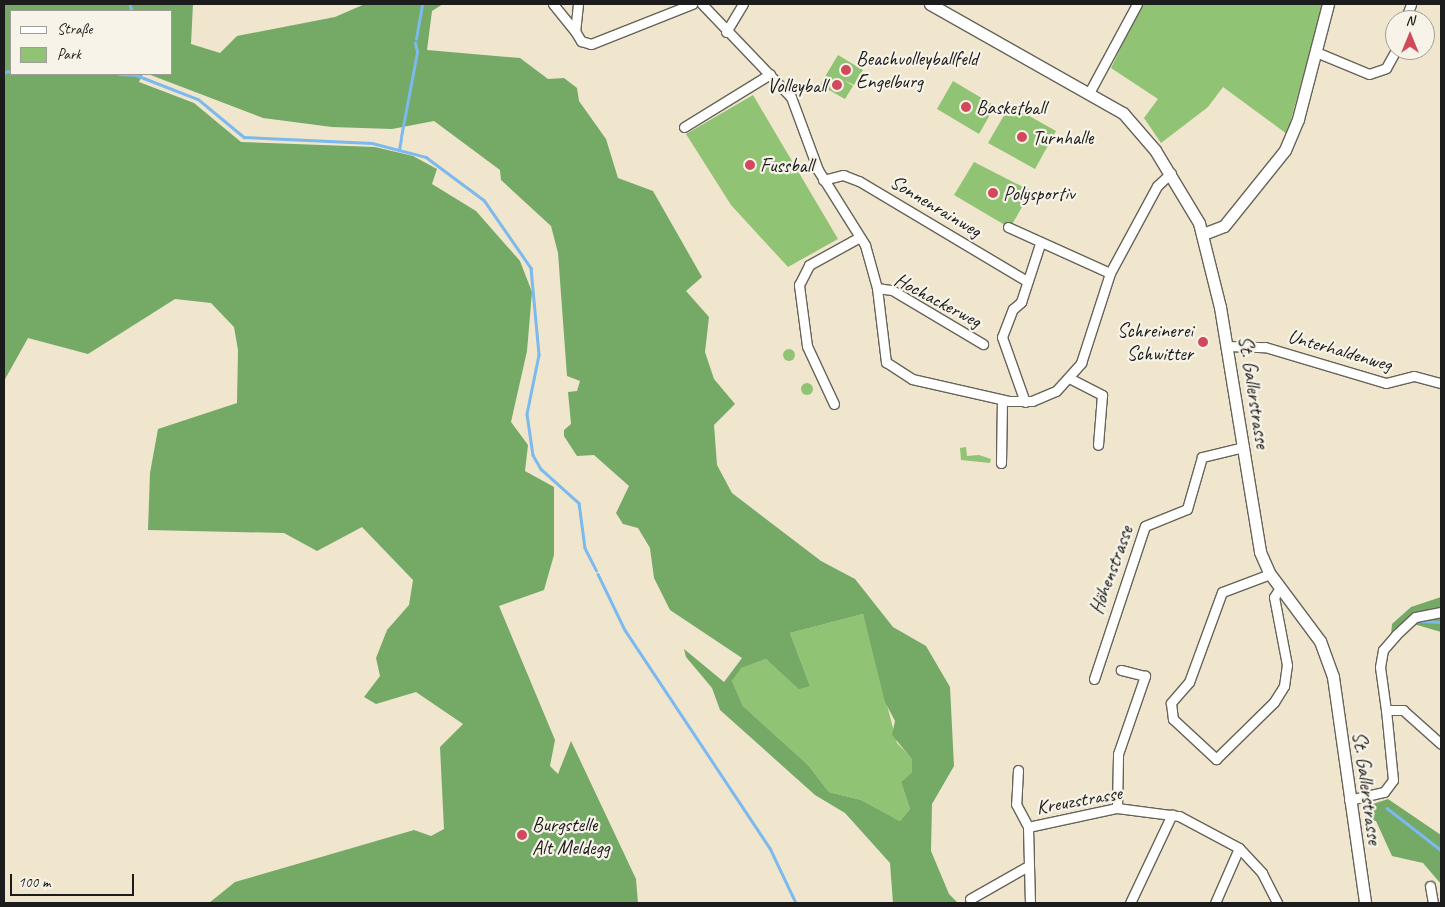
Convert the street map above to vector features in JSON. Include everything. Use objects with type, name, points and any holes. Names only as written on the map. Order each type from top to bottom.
[{"type":"street","points":[[553,4],[581,41],[597,43],[692,4]]},
{"type":"street","points":[[575,31],[578,4]]},
{"type":"street","points":[[702,4],[726,32],[791,97],[823,180],[858,238],[877,288],[883,351],[890,368],[912,379],[1002,400],[1025,402],[1046,396],[1071,379],[1084,356],[1110,273],[1157,186],[1171,173]]},
{"type":"street","points":[[726,32],[744,4]]},
{"type":"street","name":"St. Gallerstrasse","points":[[930,4],[1089,93],[1133,122],[1171,173],[1203,234],[1227,346],[1258,543],[1270,574],[1327,656],[1365,903]]},
{"type":"street","points":[[1089,93],[1137,4]]},
{"type":"street","points":[[1203,234],[1224,226],[1281,156],[1298,119],[1328,4]]},
{"type":"street","points":[[1316,52],[1369,74],[1386,68],[1390,60]]},
{"type":"street","points":[[684,128],[770,74]]},
{"type":"street","name":"Sonnenrainweg","points":[[823,180],[843,175],[859,181],[1027,280]]},
{"type":"street","points":[[1008,227],[1040,244],[1110,273]]},
{"type":"street","points":[[834,404],[807,346],[799,286],[809,265],[858,238]]},
{"type":"street","points":[[1025,402],[1002,337],[1027,280],[1040,244]]},
{"type":"street","name":"Hochackerweg","points":[[877,288],[892,290],[983,344]]},
{"type":"street","name":"Unterhaldenweg","points":[[1227,346],[1265,347],[1386,383],[1414,376],[1441,383]]},
{"type":"street","points":[[1071,379],[1102,395],[1098,445]]},
{"type":"street","points":[[1001,463],[1002,400]]},
{"type":"street","name":"Höhenstrasse","points":[[1094,679],[1144,526],[1186,509],[1202,457],[1244,447]]},
{"type":"street","points":[[1270,574],[1222,592],[1189,682],[1171,703],[1173,718],[1216,759],[1284,686],[1286,665],[1274,595],[1280,588]]},
{"type":"street","points":[[1349,800],[1378,795],[1393,780],[1380,667],[1383,650],[1416,617],[1441,612]]},
{"type":"street","points":[[1117,808],[1118,754],[1146,676],[1121,670]]},
{"type":"street","points":[[1386,710],[1403,710],[1441,744]]},
{"type":"street","points":[[1018,770],[1016,804],[1028,827],[1030,903]]},
{"type":"street","name":"Kreuzstrasse","points":[[1028,827],[1117,808],[1172,814],[1208,828],[1240,848],[1262,873],[1277,903]]},
{"type":"street","points":[[1130,903],[1172,814]]},
{"type":"street","points":[[1215,903],[1240,848]]},
{"type":"street","points":[[970,899],[1028,866]]},
{"type":"street","points":[[1430,886],[1433,903]]},
{"type":"green space","points":[[4,4],[193,4],[191,44],[220,53],[237,36],[335,17],[365,4],[443,4],[432,11],[427,50],[520,58],[548,79],[564,78],[577,88],[579,101],[606,139],[618,178],[653,191],[702,277],[686,291],[709,317],[705,352],[714,379],[735,404],[714,425],[717,465],[732,493],[821,561],[855,579],[893,627],[926,646],[950,687],[954,766],[932,804],[931,851],[949,894],[958,903],[893,903],[890,863],[845,813],[815,795],[720,710],[712,688],[686,657],[684,649],[724,682],[742,658],[670,610],[654,578],[650,548],[638,528],[623,524],[616,513],[629,486],[594,455],[577,456],[564,436],[564,430],[571,424],[568,392],[577,391],[580,381],[567,376],[558,253],[551,226],[501,180],[500,170],[434,121],[392,129],[332,127],[263,118],[151,75],[172,75],[172,10],[10,10],[10,75],[142,75],[139,82],[194,103],[241,142],[375,147],[413,156],[437,169],[432,184],[476,211],[520,261],[532,292],[527,351],[511,422],[528,445],[525,471],[554,487],[554,555],[544,590],[499,606],[555,740],[550,766],[558,774],[571,741],[636,879],[638,903],[209,903],[235,882],[414,830],[431,836],[444,829],[440,747],[463,724],[416,692],[376,704],[364,697],[380,676],[376,658],[387,630],[409,605],[413,580],[362,527],[317,551],[284,533],[148,530],[150,473],[158,429],[237,403],[238,350],[234,327],[211,303],[175,299],[88,354],[28,338],[4,381]],"holes":[[[863,614],[885,702],[895,721],[892,735],[912,759],[912,772],[901,782],[910,809],[900,821],[861,800],[829,792],[808,765],[743,706],[732,681],[741,668],[766,659],[799,689],[810,686],[790,633]]]},
{"type":"green space","points":[[1142,4],[1323,4],[1287,134],[1223,87],[1208,107],[1161,143],[1144,118],[1158,99],[1111,68]]},
{"type":"green space","points":[[838,55],[863,70],[854,85],[844,80],[853,86],[845,99],[820,85]]},
{"type":"green space","name":"Basketball","points":[[953,81],[995,106],[979,134],[937,109]]},
{"type":"green space","name":"Fussball","points":[[753,95],[838,239],[788,267],[731,205],[686,134]]},
{"type":"green space","name":"Turnhalle","points":[[1010,105],[1056,131],[1035,169],[988,143]]},
{"type":"green space","name":"Polysportiv","points":[[974,162],[1031,191],[1010,228],[954,195]]},
{"type":"green space","points":[[787,349],[791,349],[795,355],[791,361],[787,361],[783,357],[783,353]]},
{"type":"green space","points":[[807,383],[813,389],[807,395],[801,389]]},
{"type":"green space","points":[[966,447],[967,456],[979,455],[991,459],[990,463],[961,460],[960,448]]},
{"type":"green space","points":[[1441,597],[1441,632],[1407,622],[1391,635],[1392,624],[1411,607]]},
{"type":"green space","points":[[863,614],[897,743],[912,758],[912,772],[901,782],[910,809],[900,821],[861,800],[829,792],[808,765],[743,706],[732,681],[740,668],[766,659],[786,676],[810,686],[790,633]]},
{"type":"green space","points":[[1388,799],[1441,835],[1441,884],[1423,863],[1392,856],[1376,821],[1365,820],[1367,806]]},
{"type":"waterway","points":[[130,4],[132,10]]},
{"type":"waterway","points":[[416,39],[422,4]]},
{"type":"waterway","points":[[401,137],[417,52],[415,43]]},
{"type":"waterway","points":[[4,72],[10,71]]},
{"type":"waterway","points":[[136,75],[198,99],[244,137],[372,143],[426,157],[484,200],[531,268],[539,355],[527,414],[533,455],[541,469],[579,503],[585,548],[596,570]]},
{"type":"waterway","points":[[399,150],[401,139]]},
{"type":"waterway","points":[[598,574],[625,630],[770,848],[796,903]]},
{"type":"waterway","points":[[1421,621],[1441,622]]},
{"type":"waterway","points":[[1387,808],[1441,850]]},
{"type":"place","name":"Beachvolleyballfeld Engelburg","points":[[846,70]]},
{"type":"place","name":"Volleyball","points":[[837,85]]},
{"type":"place","name":"Basketball","points":[[966,107]]},
{"type":"place","name":"Turnhalle","points":[[1022,137]]},
{"type":"place","name":"Fussball","points":[[750,165]]},
{"type":"place","name":"Polysportiv","points":[[993,193]]},
{"type":"place","name":"Schreinerei Schwitter","points":[[1203,342]]},
{"type":"place","name":"Burgstelle Alt Meldegg","points":[[522,835]]}]
